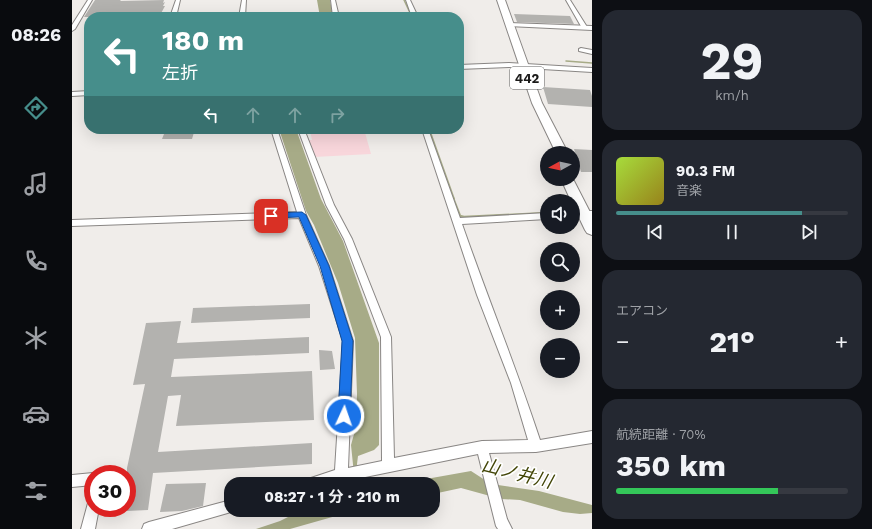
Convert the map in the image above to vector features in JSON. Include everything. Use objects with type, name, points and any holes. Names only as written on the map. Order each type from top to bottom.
[{"type":"highway","name":"442","points":[[496,0],[537,119],[550,146]]},
{"type":"highway","name":"442","points":[[501,0],[519,65],[558,146]]},
{"type":"highway","points":[[571,186],[592,230]]},
{"type":"highway","points":[[576,186],[585,214]]},
{"type":"street","points":[[72,29],[90,0]]},
{"type":"street","points":[[174,12],[178,0]]},
{"type":"street","points":[[243,12],[244,0]]},
{"type":"street","points":[[333,0],[335,12]]},
{"type":"street","points":[[408,0],[413,12]]},
{"type":"street","points":[[568,0],[584,27]]},
{"type":"street","points":[[509,25],[592,28]]},
{"type":"street","points":[[580,50],[592,52]]},
{"type":"street","points":[[464,66],[519,65],[592,70]]},
{"type":"street","points":[[72,94],[84,93]]},
{"type":"street","points":[[276,134],[302,215],[324,266],[348,341],[341,475]]},
{"type":"street","points":[[303,134],[330,206],[348,240],[386,338],[388,465]]},
{"type":"street","points":[[427,134],[458,221],[482,295],[516,383],[536,446]]},
{"type":"street","points":[[72,223],[302,215]]},
{"type":"street","points":[[458,221],[540,216]]},
{"type":"street","points":[[334,477],[482,447],[536,446],[592,437]]},
{"type":"street","points":[[482,447],[503,525]]},
{"type":"street","points":[[72,481],[84,480]]},
{"type":"street","points":[[149,529],[224,508]]},
{"type":"street","points":[[88,529],[91,517]]},
{"type":"shaded area","points":[[317,0],[330,0],[332,12],[319,12]]},
{"type":"shaded area","points":[[281,134],[298,134],[321,199],[343,241],[379,343],[379,445],[374,450],[358,456],[358,477],[354,477],[351,445],[356,427],[357,394],[355,338],[338,283],[314,225],[306,211]]},
{"type":"shaded area","points":[[311,134],[365,134],[371,154],[314,157],[307,140],[312,140]]},
{"type":"shaded area","points":[[471,471],[488,482],[498,485],[539,491],[592,505],[592,513],[580,514],[563,512],[520,500],[501,499],[461,488],[440,492],[440,477],[437,477]]},
{"type":"shaded area","points":[[288,517],[332,517],[290,529],[256,529]]},
{"type":"building","points":[[95,0],[164,0],[163,3],[165,2],[163,6],[165,6],[162,12],[87,12]]},
{"type":"building","points":[[514,14],[570,16],[574,24],[517,22]]},
{"type":"building","points":[[543,87],[590,90],[592,96],[592,107],[548,104]]},
{"type":"building","points":[[164,134],[194,134],[192,139],[162,139]]},
{"type":"building","points":[[580,149],[592,150],[592,172],[581,172]]},
{"type":"building","points":[[310,304],[310,318],[191,323],[193,308]]},
{"type":"building","points":[[181,321],[177,343],[309,337],[309,353],[174,359],[171,377],[312,371],[314,420],[176,426],[181,395],[168,396],[158,452],[312,443],[312,464],[153,473],[148,510],[136,511],[136,465],[128,465],[145,384],[133,385],[146,323]]},
{"type":"building","points":[[319,350],[332,351],[335,369],[320,370]]},
{"type":"building","points":[[206,483],[203,506],[182,511],[160,512],[166,484]]},
{"type":"waterway","points":[[404,0],[410,12]]},
{"type":"waterway","points":[[566,61],[592,63]]},
{"type":"waterway","points":[[431,134],[454,199]]},
{"type":"waterway","points":[[453,198],[460,216],[464,217],[540,213]]},
{"type":"route","points":[[271,216],[302,215],[324,266],[348,341],[344,416]]},
{"type":"water label","name":"山ノ井川","points":[[517,473]]}]
